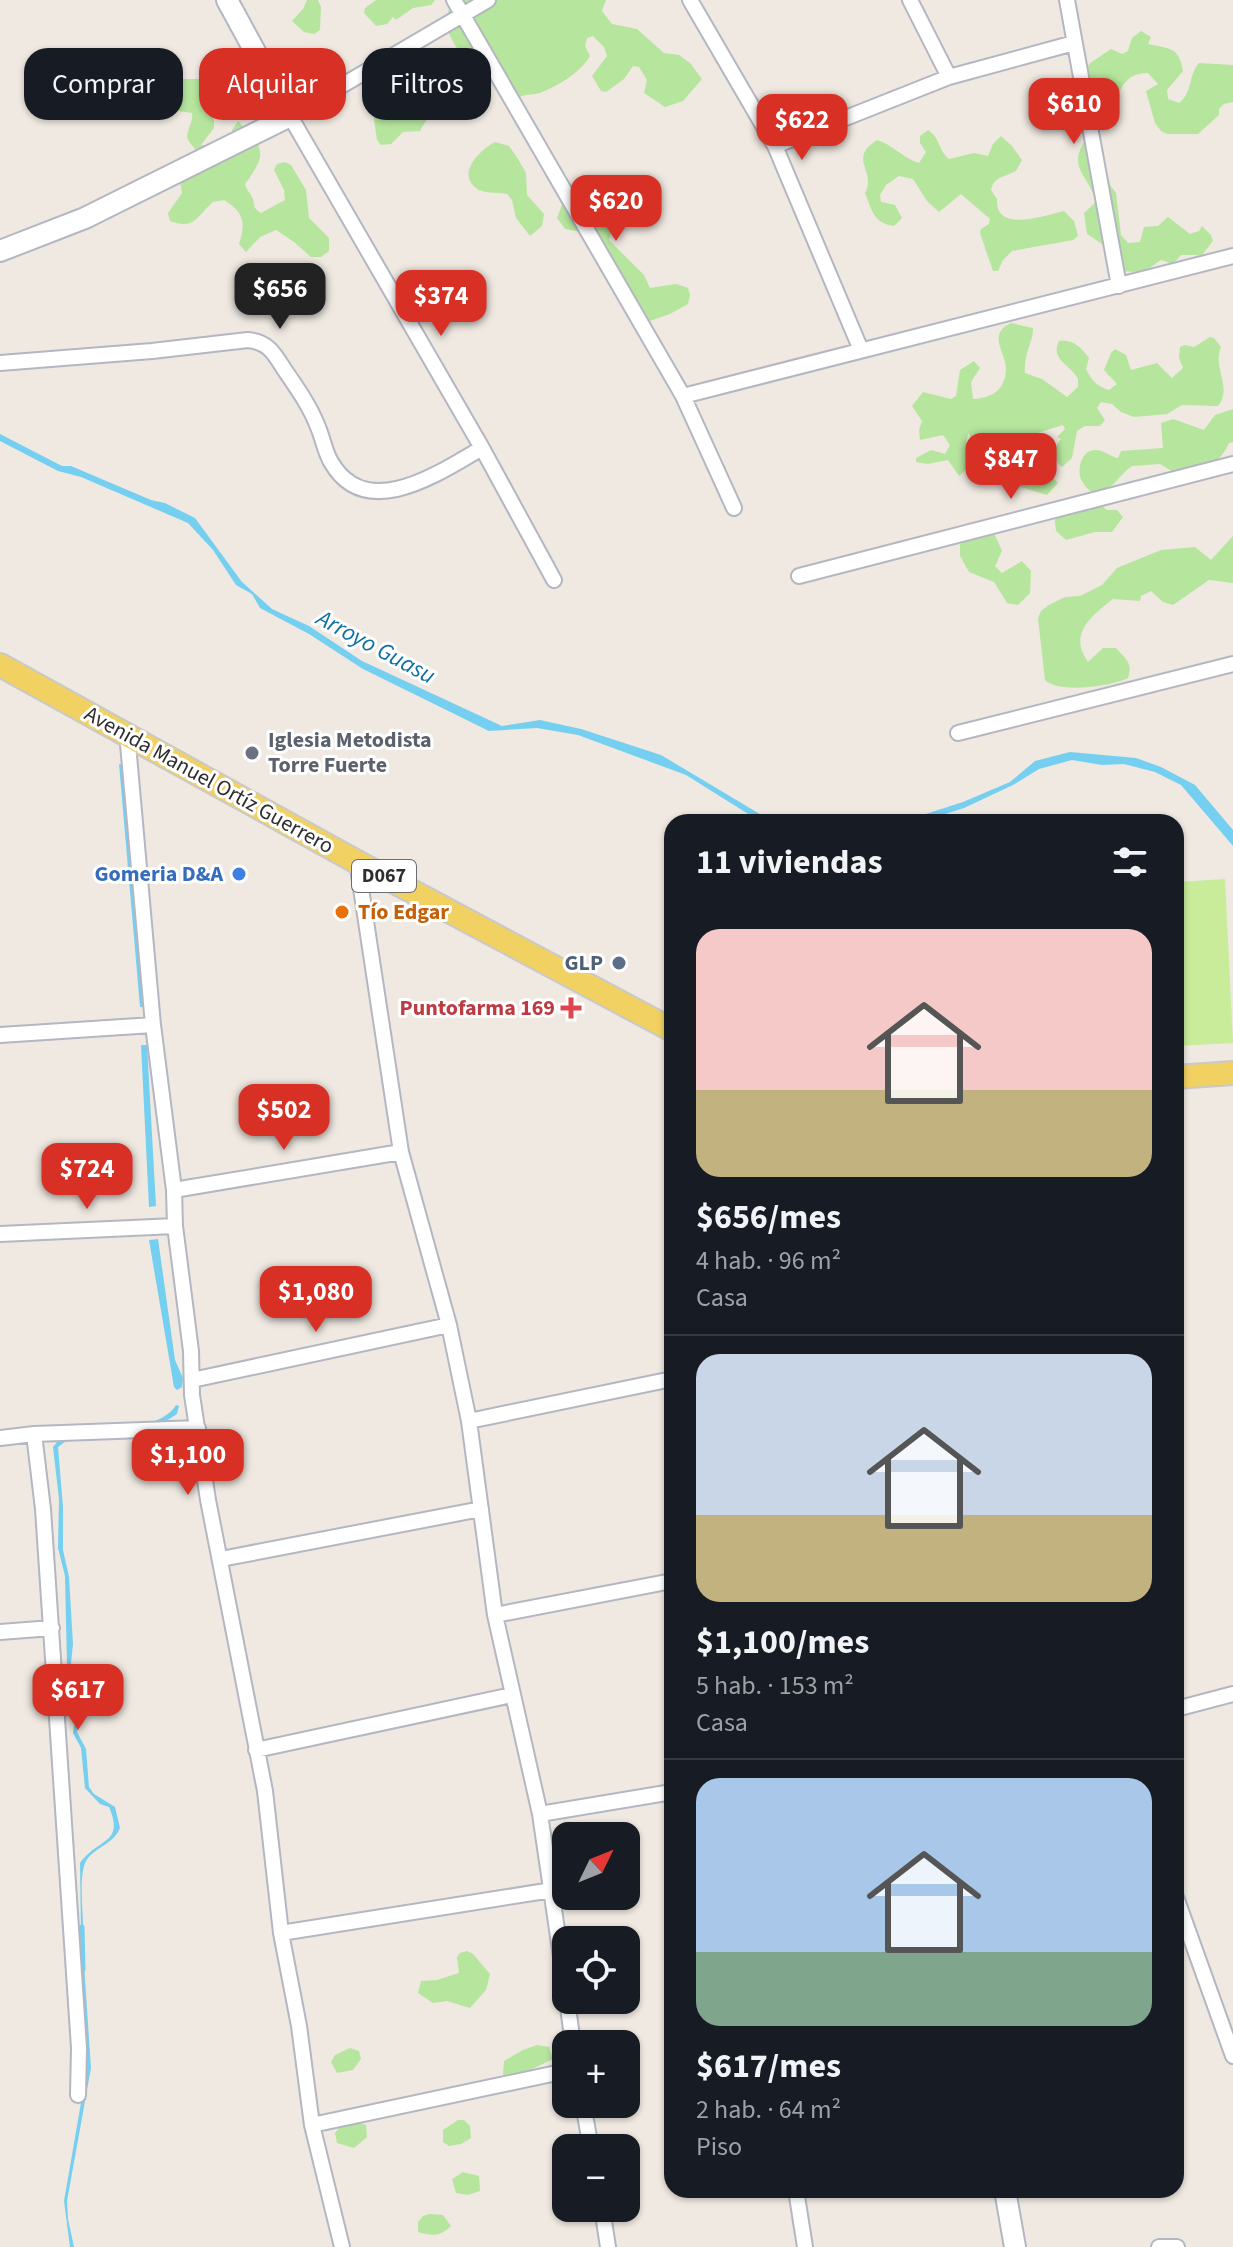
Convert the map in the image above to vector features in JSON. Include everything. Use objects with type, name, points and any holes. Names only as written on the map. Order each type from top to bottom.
[{"type":"main road","points":[[227,0],[253,48]]},
{"type":"main road","points":[[0,251],[85,218],[282,120]]},
{"type":"main road","name":"Avenida Manuel Ortíz Guerrero","points":[[0,665],[357,862],[664,1026]]},
{"type":"main road","points":[[1184,1076],[1233,1073]]},
{"type":"main road","points":[[1006,2198],[1015,2247]]},
{"type":"street","points":[[454,0],[683,396],[734,508]]},
{"type":"street","points":[[346,83],[488,0]]},
{"type":"street","points":[[690,0],[775,146],[861,350]]},
{"type":"street","points":[[910,0],[949,77]]},
{"type":"street","points":[[1067,0],[1119,286]]},
{"type":"street","points":[[775,146],[949,77],[1074,43]]},
{"type":"street","points":[[292,120],[482,448],[554,580]]},
{"type":"street","points":[[683,396],[1233,256]]},
{"type":"street","points":[[0,363],[259,341],[269,346],[305,399],[329,459],[340,477],[357,489],[396,489],[417,482],[482,448]]},
{"type":"street","points":[[799,576],[1233,464]]},
{"type":"street","points":[[958,733],[1233,664]]},
{"type":"street","points":[[127,733],[153,1025],[208,1500],[265,1791],[281,1933],[299,2026],[312,2125],[342,2247]]},
{"type":"street","points":[[281,1933],[552,1890],[540,1814],[495,1615],[469,1421],[449,1325],[401,1152],[357,862]]},
{"type":"street","points":[[0,1035],[153,1025]]},
{"type":"street","points":[[174,1190],[401,1152]]},
{"type":"street","points":[[0,1234],[175,1226]]},
{"type":"street","points":[[192,1380],[449,1325]]},
{"type":"street","points":[[469,1421],[664,1381]]},
{"type":"street","points":[[0,1438],[198,1428]]},
{"type":"street","points":[[34,1434],[52,1628],[79,2048],[78,2095]]},
{"type":"street","points":[[221,1559],[481,1509]]},
{"type":"street","points":[[495,1615],[664,1583]]},
{"type":"street","points":[[0,1632],[52,1628]]},
{"type":"street","points":[[1184,1707],[1233,1694]]},
{"type":"street","points":[[256,1750],[512,1695]]},
{"type":"street","points":[[540,1814],[664,1793]]},
{"type":"street","points":[[1184,1919],[1233,2056]]},
{"type":"street","points":[[312,2125],[552,2074]]},
{"type":"street","points":[[797,2198],[805,2247]]},
{"type":"street","points":[[604,2222],[608,2247]]},
{"type":"street","points":[[1159,2247],[1177,2247]]},
{"type":"green space","points":[[307,0],[318,0],[321,7],[320,30],[314,34],[304,32],[292,21]]},
{"type":"green space","points":[[376,0],[435,0],[431,5],[413,8],[396,20],[393,17],[387,24],[376,26],[364,13],[365,8]]},
{"type":"green space","points":[[455,0],[606,0],[602,11],[612,24],[637,29],[664,53],[679,55],[690,63],[702,79],[683,101],[665,107],[644,93],[647,80],[639,67],[633,66],[624,79],[606,92],[601,91],[592,76],[607,56],[604,47],[593,36],[587,38],[585,46],[590,56],[575,73],[540,93],[513,99],[491,82],[491,48],[455,46],[449,34],[448,11]]},
{"type":"green space","points":[[1141,31],[1151,37],[1148,44],[1171,50],[1179,57],[1183,71],[1167,90],[1168,99],[1179,103],[1183,99],[1199,63],[1233,65],[1233,102],[1224,104],[1219,109],[1219,115],[1198,134],[1167,134],[1161,131],[1155,123],[1146,91],[1158,84],[1148,73],[1129,79],[1105,117],[1098,122],[1091,120],[1078,105],[1078,93],[1089,64],[1111,49],[1122,54],[1128,51],[1132,38]]},
{"type":"green space","points":[[183,79],[199,79],[199,120],[214,121],[214,128],[201,145],[215,146],[233,138],[232,130],[238,121],[260,150],[258,164],[245,184],[255,207],[261,213],[285,200],[284,190],[274,170],[277,164],[285,162],[291,165],[306,190],[309,218],[329,238],[329,251],[321,257],[311,257],[276,230],[260,237],[246,252],[239,244],[242,219],[236,209],[224,200],[213,202],[190,223],[170,221],[168,213],[182,193],[180,181],[195,149],[187,137],[192,113],[183,112]]},
{"type":"green space","points":[[374,120],[428,120],[420,131],[403,132],[391,144],[381,145],[377,140]]},
{"type":"green space","points":[[928,130],[949,159],[974,153],[988,156],[1001,136],[1022,160],[1016,171],[997,179],[992,185],[999,210],[1004,216],[1023,220],[1064,211],[1074,221],[1078,236],[1073,240],[1012,251],[998,271],[993,271],[980,233],[990,219],[961,194],[939,212],[927,201],[913,179],[899,176],[886,185],[880,195],[881,202],[895,205],[902,218],[894,226],[882,222],[874,215],[865,193],[868,178],[864,153],[877,140],[919,163],[926,152],[920,143],[920,136]]},
{"type":"green space","points":[[1085,140],[1099,170],[1116,193],[1121,235],[1128,243],[1140,242],[1144,227],[1158,226],[1168,217],[1190,234],[1199,231],[1202,226],[1211,235],[1213,241],[1202,255],[1181,255],[1173,264],[1161,260],[1142,271],[1120,271],[1108,248],[1087,234],[1084,213],[1096,202],[1079,165],[1078,158]]},
{"type":"green space","points":[[495,142],[509,146],[518,159],[526,173],[527,195],[544,214],[542,226],[530,236],[516,218],[512,200],[507,194],[483,191],[470,182],[473,162]]},
{"type":"green space","points":[[572,195],[600,201],[606,212],[603,219],[611,232],[609,240],[644,275],[650,288],[676,284],[688,288],[688,304],[641,324],[587,233],[565,229],[557,218],[563,202]]},
{"type":"green space","points":[[1011,323],[1033,328],[1025,373],[1042,379],[1067,397],[1078,387],[1078,379],[1057,353],[1059,341],[1072,342],[1080,347],[1089,358],[1086,369],[1090,376],[1109,390],[1117,384],[1104,370],[1115,349],[1126,355],[1131,370],[1157,363],[1172,378],[1183,368],[1179,358],[1180,347],[1194,347],[1210,337],[1214,338],[1221,347],[1222,399],[1218,406],[1182,405],[1167,414],[1134,417],[1112,404],[1101,402],[1097,408],[1105,420],[1100,426],[1085,426],[1077,431],[1072,458],[1062,467],[1055,453],[1061,439],[1057,437],[1065,429],[1063,425],[1031,435],[1020,453],[1027,469],[1037,476],[1048,473],[1058,483],[1047,495],[1008,483],[1002,476],[1005,466],[1003,444],[987,440],[973,445],[969,433],[967,444],[974,462],[959,476],[948,460],[928,464],[916,462],[916,458],[931,450],[945,454],[950,445],[943,435],[920,440],[922,421],[912,406],[923,392],[951,399],[956,396],[960,370],[974,361],[980,368],[971,382],[973,399],[987,397],[997,391],[1004,382],[1006,368],[999,343],[1000,332]]},
{"type":"green space","points":[[1233,409],[1233,442],[1207,466],[1175,473],[1160,464],[1132,466],[1110,486],[1099,490],[1090,491],[1082,481],[1081,462],[1090,451],[1100,451],[1118,458],[1121,451],[1163,448],[1161,423],[1173,419],[1204,430],[1215,415]]},
{"type":"green space","points":[[1097,502],[1107,510],[1117,510],[1123,517],[1112,532],[1095,532],[1066,540],[1056,531],[1054,512]]},
{"type":"green space","points":[[994,533],[1002,551],[995,566],[1002,573],[1022,561],[1031,571],[1030,593],[1018,605],[1007,603],[994,582],[969,572],[960,556],[960,544],[965,539]]},
{"type":"green space","points":[[1233,536],[1233,583],[1209,580],[1173,605],[1163,602],[1151,591],[1141,596],[1140,601],[1113,599],[1090,619],[1081,634],[1080,643],[1088,662],[1103,648],[1116,648],[1129,665],[1128,678],[1110,684],[1073,688],[1045,680],[1038,618],[1041,611],[1065,597],[1080,596],[1102,585],[1117,568],[1161,550],[1195,547],[1211,560]]},
{"type":"green space","points":[[1225,879],[1233,1043],[1184,1046],[1184,882]]},
{"type":"green space","points":[[467,1951],[490,1974],[486,1990],[470,2008],[447,2001],[433,2003],[418,1993],[421,1981],[459,1973],[457,1957]]},
{"type":"green space","points":[[537,2045],[549,2047],[552,2059],[528,2071],[526,2078],[509,2081],[503,2074],[504,2061]]},
{"type":"green space","points":[[350,2048],[359,2051],[361,2059],[353,2070],[337,2073],[331,2062],[335,2055]]},
{"type":"green space","points":[[458,2120],[464,2120],[470,2126],[471,2138],[449,2146],[443,2142],[443,2130]]},
{"type":"green space","points":[[355,2122],[366,2125],[367,2137],[354,2148],[337,2143],[335,2133],[340,2127]]},
{"type":"green space","points":[[463,2172],[479,2176],[480,2191],[468,2195],[456,2193],[452,2179]]},
{"type":"green space","points":[[430,2214],[443,2215],[451,2226],[436,2235],[418,2232],[418,2222]]},
{"type":"water","points":[[0,434],[62,466],[71,466],[195,518],[242,582],[272,609],[309,626],[362,661],[502,726],[540,720],[581,729],[661,755],[760,814],[748,814],[686,775],[578,735],[537,728],[489,731],[363,669],[309,634],[260,608],[252,594],[236,585],[213,550],[188,523],[81,477],[58,471],[0,441]]},
{"type":"water","points":[[1070,752],[1136,758],[1161,767],[1195,785],[1233,830],[1233,846],[1181,785],[1155,772],[1124,764],[1102,765],[1072,760],[1039,769],[964,808],[945,814],[926,814],[1010,782],[1035,761]]},
{"type":"water","points":[[119,764],[124,765],[144,1007],[140,1007]]},
{"type":"water","points":[[141,1045],[147,1045],[156,1206],[149,1207]]},
{"type":"water","points":[[158,1239],[175,1360],[183,1378],[182,1387],[177,1390],[149,1240]]},
{"type":"water","points":[[176,1405],[179,1406],[177,1414],[141,1432],[100,1439],[73,1436],[58,1447],[63,1550],[69,1577],[73,1644],[71,1663],[82,1687],[77,1732],[86,1749],[89,1787],[94,1794],[115,1807],[120,1828],[85,1864],[81,1933],[80,1863],[107,1840],[114,1828],[109,1807],[100,1804],[85,1788],[81,1748],[73,1733],[80,1690],[67,1666],[65,1576],[58,1548],[59,1499],[53,1447],[62,1436],[124,1430],[156,1421]]},
{"type":"water","points":[[84,1964],[91,2068],[67,2201],[74,2247],[70,2247],[64,2201],[87,2068],[81,1965]]},
{"type":"waterway","points":[[82,1927],[83,1969]]},
{"type":"place","name":"Iglesia Metodista Torre Fuerte","points":[[252,753]]},
{"type":"place","name":"Gomeria D&A","points":[[239,874]]},
{"type":"place","name":"Tío Edgar","points":[[342,912]]},
{"type":"place","name":"GLP","points":[[619,963]]},
{"type":"place","name":"Puntofarma 169","points":[[571,1008]]},
{"type":"water label","name":"Arroyo Guasu","points":[[376,647]]}]
